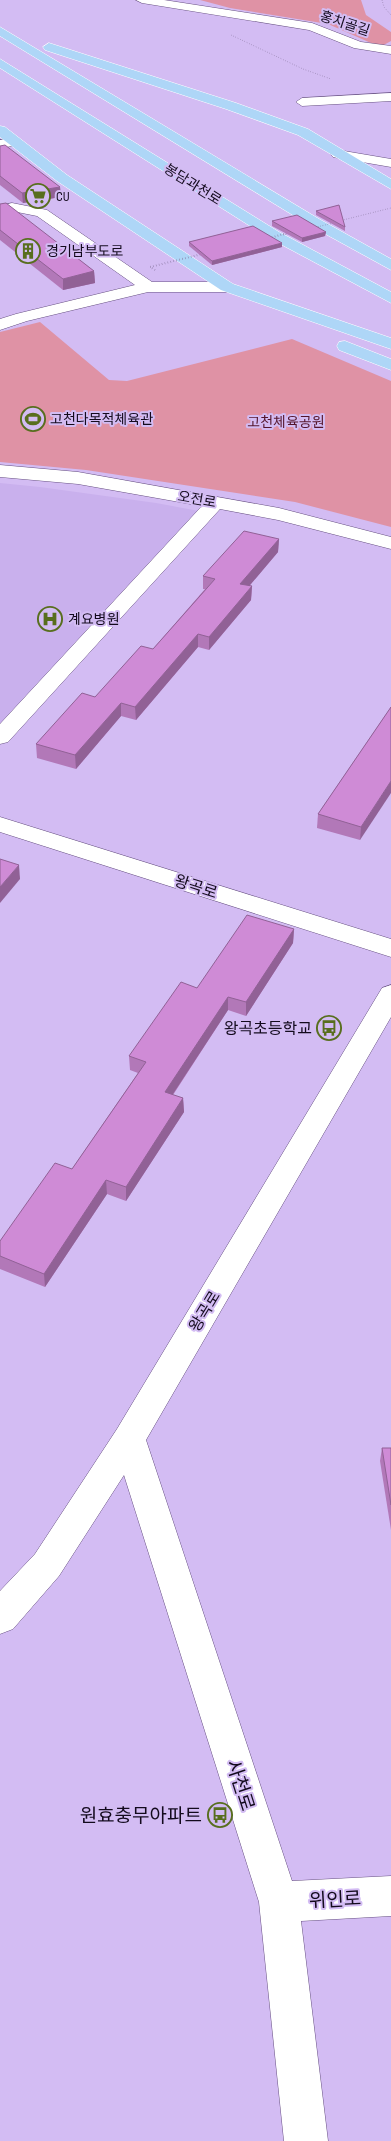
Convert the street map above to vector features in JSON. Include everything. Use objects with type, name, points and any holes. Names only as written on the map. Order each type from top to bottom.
[{"type":"highway","points":[[1,31],[303,132],[391,185]]},
{"type":"highway","name":"봉담과천로","points":[[1,31],[314,222],[391,265]]},
{"type":"highway","name":"봉담과천로","points":[[0,63],[274,234],[391,298]]},
{"type":"highway","points":[[0,130],[7,143],[227,287],[302,327],[391,365]]},
{"type":"highway","points":[[227,287],[391,344]]},
{"type":"street","name":"홍치골길","points":[[142,0],[312,27],[358,45],[391,50]]},
{"type":"street","points":[[302,102],[391,98]]},
{"type":"street","points":[[338,154],[391,163]]},
{"type":"street","points":[[0,210],[12,207],[42,213],[148,287]]},
{"type":"street","points":[[0,325],[31,315],[148,287],[227,287]]},
{"type":"street","name":"오전로","points":[[0,471],[78,478],[279,514],[391,543]]},
{"type":"street","points":[[0,737],[215,503]]},
{"type":"street","name":"왕곡로","points":[[0,824],[391,948]]},
{"type":"street","name":"왕곡로","points":[[0,1617],[47,1565],[129,1439],[391,994]]},
{"type":"street","name":"사천로","points":[[129,1439],[279,1902],[306,2141]]},
{"type":"street","name":"위인로","points":[[279,1902],[391,1896]]},
{"type":"path","points":[[382,0],[384,7],[391,15]]},
{"type":"path","points":[[229,34],[303,70],[339,82]]},
{"type":"path","points":[[304,230],[391,208]]},
{"type":"path","points":[[266,239],[295,232]]},
{"type":"path","points":[[155,270],[150,267],[208,253]]},
{"type":"shaded area","name":"계요병원","points":[[0,483],[156,503],[199,511],[0,728]]},
{"type":"green space","points":[[200,0],[361,0],[366,15],[391,32],[391,41],[380,47],[328,24],[230,8]]},
{"type":"green space","name":"고천체육공원","points":[[40,322],[109,380],[127,381],[292,339],[391,381],[391,527],[295,502],[86,470],[0,462],[0,332]]},
{"type":"building","points":[[5,145],[60,187],[22,193],[0,176],[0,146]]},
{"type":"building","points":[[6,203],[94,271],[63,279],[0,230],[0,204]]},
{"type":"building","points":[[339,205],[345,227],[316,211]]},
{"type":"building","points":[[297,215],[326,232],[302,238],[272,221]]},
{"type":"building","points":[[253,226],[282,243],[212,261],[189,242]]},
{"type":"building","points":[[244,531],[279,539],[240,584],[252,586],[209,637],[198,634],[135,707],[121,703],[75,755],[36,744],[82,693],[95,697],[141,646],[153,649],[215,579],[203,576]]},
{"type":"building","points":[[391,707],[391,781],[361,827],[318,814]]},
{"type":"building","points":[[0,859],[19,865],[0,887]]},
{"type":"building","points":[[247,915],[294,929],[246,1002],[228,997],[165,1092],[183,1098],[126,1187],[106,1180],[44,1274],[0,1256],[0,1241],[55,1163],[72,1169],[146,1062],[129,1056],[181,982],[197,988]]},
{"type":"building","points":[[382,1448],[391,1448],[391,1505]]},
{"type":"place","name":"CU","points":[[38,196]]},
{"type":"place","name":"경기남부도로","points":[[28,251]]},
{"type":"place","name":"고천다목적체육관","points":[[33,419]]},
{"type":"place","name":"계요병원","points":[[50,619]]},
{"type":"place","name":"왕곡초등학교","points":[[329,1028]]},
{"type":"place","name":"원효충무아파트","points":[[220,1815]]}]
